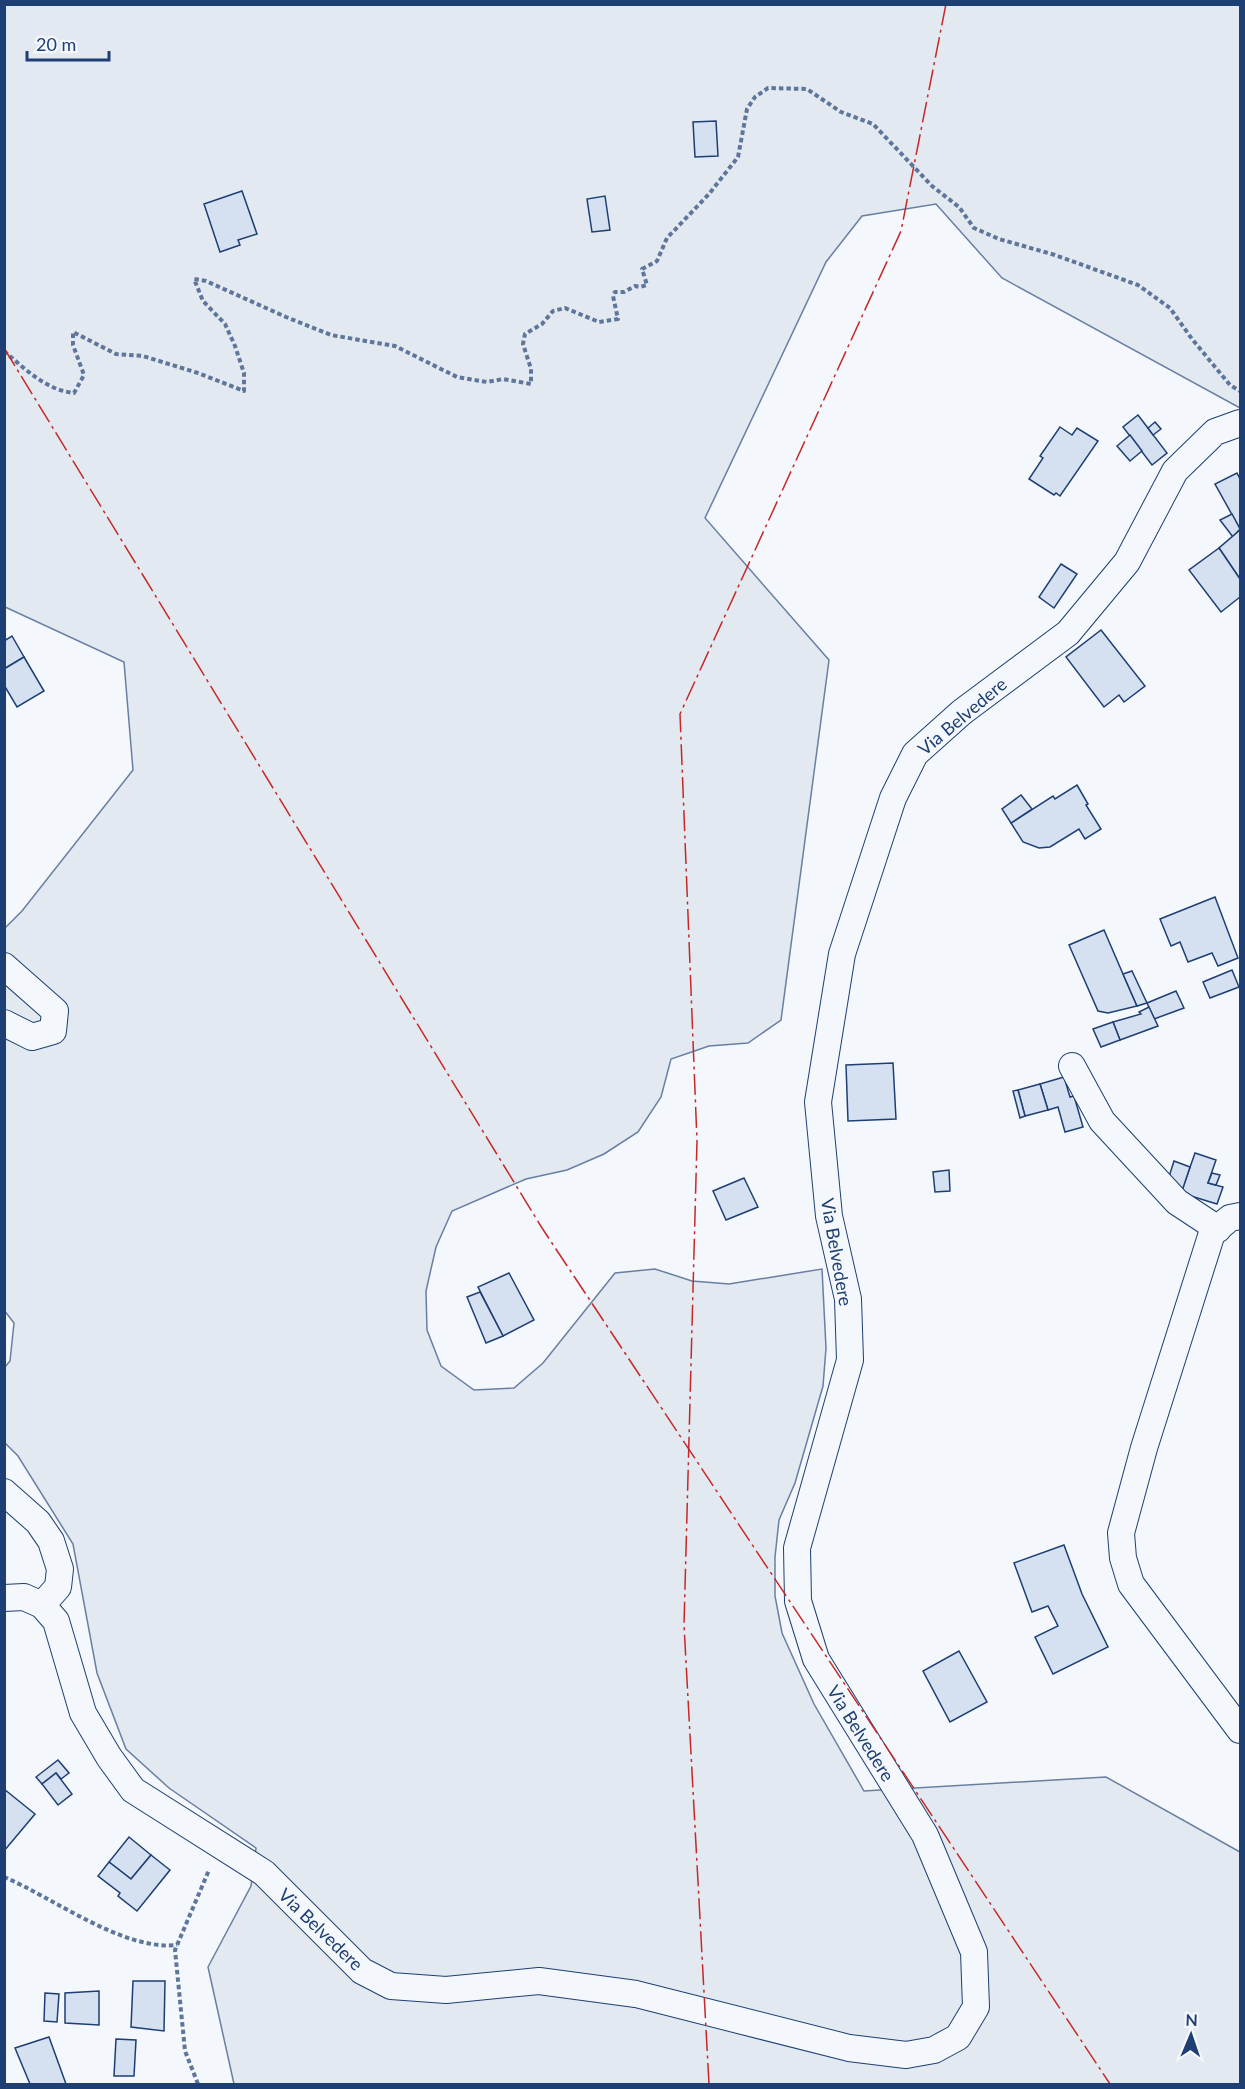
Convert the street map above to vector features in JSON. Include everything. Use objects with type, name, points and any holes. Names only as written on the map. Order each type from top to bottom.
[{"type":"street","name":"Via Belvedere","points":[[42,1605],[57,1621],[83,1713],[109,1757],[134,1790],[264,1873],[362,1971],[391,1986],[446,1990],[539,1981],[636,1994],[849,2048],[906,2055],[934,2050],[958,2037],[976,2007],[974,1952],[925,1835],[816,1659],[798,1601],[797,1548],[850,1360],[848,1299],[829,1216],[818,1102],[842,954],[893,798],[915,754],[962,712],[1068,633],[1127,562],[1175,471],[1215,432],[1240,423]]},
{"type":"street","points":[[4,966],[55,1011],[52,1031],[32,1037],[4,1023]]},
{"type":"street","points":[[1072,1066],[1102,1121],[1177,1202],[1218,1229]]},
{"type":"street","points":[[1240,1216],[1230,1218],[1212,1233],[1144,1448],[1121,1533],[1123,1558],[1131,1584],[1240,1730]]},
{"type":"street","points":[[4,1492],[38,1522],[51,1541],[60,1569],[58,1587],[42,1605],[24,1597],[4,1598]]},
{"type":"path","points":[[4,351],[32,376],[63,392],[74,393],[84,375],[73,345],[73,332],[116,354],[143,356],[198,373],[244,391],[244,373],[235,346],[225,324],[203,301],[194,279],[206,280],[331,335],[395,346],[457,377],[487,382],[503,379],[531,384],[531,369],[523,344],[525,334],[542,324],[553,312],[565,308],[599,322],[618,319],[613,296],[615,292],[624,292],[636,286],[647,285],[642,269],[657,261],[667,238],[709,194],[738,157],[747,109],[755,97],[768,88],[778,87],[807,90],[841,112],[873,124],[932,186],[959,207],[974,228],[999,239],[1055,255],[1138,285],[1170,308],[1222,376],[1240,391]]},
{"type":"path","points":[[198,2085],[185,2051],[175,1950],[219,1845]]},
{"type":"path","points":[[4,1876],[125,1936],[160,1947],[177,1946]]},
{"type":"shaded area","points":[[5,5],[1240,5],[1240,408],[1002,278],[936,204],[862,216],[826,262],[705,518],[829,660],[781,1020],[748,1043],[709,1046],[671,1059],[661,1097],[638,1132],[604,1154],[567,1170],[526,1179],[452,1211],[436,1247],[426,1291],[427,1330],[441,1366],[474,1390],[514,1388],[543,1363],[615,1273],[655,1269],[692,1281],[729,1284],[822,1269],[826,1348],[823,1386],[795,1483],[779,1520],[775,1557],[775,1596],[782,1633],[814,1704],[864,1791],[1106,1777],[1240,1852],[1240,2084],[234,2084],[208,1967],[251,1886],[256,1848],[169,1788],[126,1749],[97,1673],[73,1544],[18,1456],[5,1443],[5,1367],[10,1361],[14,1323],[4,1310],[5,928],[22,911],[133,770],[124,662],[5,607]]},
{"type":"building","points":[[716,121],[718,156],[695,157],[693,122]]},
{"type":"building","points":[[242,191],[257,234],[238,240],[240,245],[220,252],[204,204]]},
{"type":"building","points":[[605,196],[610,230],[592,232],[587,199]]},
{"type":"building","points":[[1138,415],[1167,453],[1152,465],[1123,427]]},
{"type":"building","points":[[1155,422],[1161,429],[1153,435],[1148,428]]},
{"type":"building","points":[[1060,427],[1072,435],[1077,428],[1098,441],[1060,496],[1056,493],[1054,495],[1029,479],[1043,458],[1040,456]]},
{"type":"building","points":[[1130,435],[1142,451],[1130,461],[1117,446]]},
{"type":"building","points":[[1237,473],[1240,479],[1240,529],[1215,484]]},
{"type":"building","points":[[1232,514],[1240,529],[1233,537],[1220,520]]},
{"type":"building","points":[[1240,530],[1240,579],[1219,548]]},
{"type":"building","points":[[1219,548],[1240,579],[1240,597],[1221,612],[1189,570]]},
{"type":"building","points":[[1061,564],[1077,574],[1054,608],[1039,597]]},
{"type":"building","points":[[1101,630],[1145,686],[1124,702],[1119,695],[1104,707],[1066,657]]},
{"type":"building","points":[[12,636],[24,657],[4,669],[4,641]]},
{"type":"building","points":[[24,657],[44,691],[17,707],[4,685],[4,669]]},
{"type":"building","points":[[1077,785],[1101,829],[1085,839],[1079,829],[1050,847],[1039,848],[1023,842],[1011,823],[1053,796],[1055,799]]},
{"type":"building","points":[[1021,795],[1032,809],[1011,823],[1002,809]]},
{"type":"building","points":[[1215,897],[1238,958],[1218,966],[1212,953],[1188,962],[1180,942],[1171,946],[1160,919]]},
{"type":"building","points":[[1104,930],[1137,1006],[1108,1013],[1098,1011],[1069,945]]},
{"type":"building","points":[[1232,970],[1239,987],[1210,998],[1203,982]]},
{"type":"building","points":[[1132,971],[1147,1003],[1137,1006],[1123,974]]},
{"type":"building","points":[[1176,991],[1184,1008],[1154,1019],[1147,1003]]},
{"type":"building","points":[[1149,1007],[1158,1026],[1120,1040],[1113,1022],[1141,1014],[1139,1012]]},
{"type":"building","points":[[1113,1022],[1120,1040],[1101,1047],[1093,1029]]},
{"type":"building","points":[[893,1063],[896,1119],[848,1121],[846,1065]]},
{"type":"building","points":[[1064,1077],[1070,1097],[1074,1096],[1083,1127],[1065,1132],[1058,1107],[1048,1110],[1040,1084]]},
{"type":"building","points":[[1040,1084],[1048,1110],[1025,1116],[1018,1090]]},
{"type":"building","points":[[1018,1090],[1025,1116],[1020,1118],[1013,1091]]},
{"type":"building","points":[[1195,1153],[1216,1160],[1208,1183],[1223,1187],[1217,1204],[1181,1193]]},
{"type":"building","points":[[1174,1161],[1190,1167],[1182,1191],[1166,1186]]},
{"type":"building","points":[[949,1170],[950,1191],[935,1192],[933,1172]]},
{"type":"building","points":[[1212,1173],[1220,1175],[1216,1185],[1208,1183]]},
{"type":"building","points":[[744,1178],[758,1207],[726,1220],[713,1191]]},
{"type":"building","points":[[509,1273],[534,1320],[503,1336],[478,1287]]},
{"type":"building","points":[[480,1292],[503,1336],[486,1343],[467,1297]]},
{"type":"building","points":[[1064,1545],[1082,1594],[1108,1647],[1053,1674],[1035,1637],[1058,1626],[1048,1606],[1032,1612],[1014,1563]]},
{"type":"building","points":[[959,1651],[987,1702],[950,1722],[923,1671]]},
{"type":"building","points":[[58,1760],[69,1773],[61,1779],[56,1773],[42,1784],[36,1777]]},
{"type":"building","points":[[56,1773],[72,1794],[58,1805],[42,1784]]},
{"type":"building","points":[[4,1789],[35,1814],[4,1851]]},
{"type":"building","points":[[129,1837],[151,1855],[131,1879],[109,1862]]},
{"type":"building","points":[[151,1855],[170,1870],[137,1911],[118,1896],[120,1893],[98,1876],[109,1862],[131,1879]]},
{"type":"building","points":[[133,1981],[165,1981],[164,2031],[131,2027]]},
{"type":"building","points":[[99,1991],[99,2025],[65,2023],[65,1993]]},
{"type":"building","points":[[45,1993],[59,1994],[57,2022],[44,2021]]},
{"type":"building","points":[[49,2037],[66,2084],[30,2084],[15,2048]]},
{"type":"building","points":[[116,2039],[136,2040],[134,2076],[114,2076]]},
{"type":"power","points":[[709,2084],[684,1625],[697,1141],[680,714],[901,231],[946,4]]},
{"type":"power","points":[[4,348],[542,1228],[1110,2084]]}]
